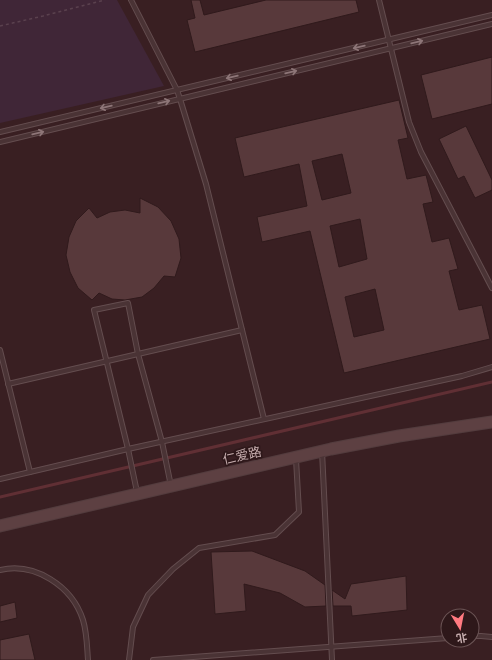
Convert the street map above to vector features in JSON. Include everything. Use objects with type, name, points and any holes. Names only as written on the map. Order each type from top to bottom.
[{"type":"main road","name":"仁爱路","points":[[0,526],[322,451],[399,436],[492,422]]},
{"type":"lane","points":[[131,0],[177,90],[180,99],[206,184],[264,419]]},
{"type":"lane","points":[[379,0],[409,122],[421,152],[492,288]]},
{"type":"lane","points":[[0,132],[492,15]]},
{"type":"lane","points":[[0,142],[492,24]]},
{"type":"lane","points":[[137,494],[128,449],[94,310],[128,304],[138,354],[162,442],[171,486]]},
{"type":"lane","points":[[8,384],[242,330]]},
{"type":"lane","points":[[0,350],[30,472]]},
{"type":"lane","points":[[0,479],[128,449],[462,376],[492,368]]},
{"type":"lane","points":[[322,451],[332,660]]},
{"type":"lane","points":[[129,660],[133,627],[148,595],[173,569],[199,548],[275,535],[299,512],[296,457]]},
{"type":"lane","points":[[0,570],[10,568],[29,570],[54,581],[68,594],[83,619],[86,632],[88,660]]},
{"type":"lane","points":[[480,636],[492,637]]},
{"type":"lane","points":[[153,660],[440,639]]},
{"type":"path","points":[[0,26],[104,0]]},
{"type":"shaded area","points":[[0,0],[117,0],[164,86],[0,123]]},
{"type":"building","points":[[191,0],[200,0],[204,15],[266,0],[356,0],[359,12],[195,52],[187,20],[195,18]]},
{"type":"building","points":[[492,57],[492,104],[432,119],[421,75]]},
{"type":"building","points":[[399,100],[408,138],[398,140],[407,179],[426,175],[433,202],[423,204],[432,242],[449,238],[458,269],[449,271],[459,310],[482,305],[490,339],[344,373],[310,231],[262,242],[257,217],[307,206],[299,164],[244,177],[235,138]],"holes":[[[342,154],[351,193],[322,200],[312,161]],[[360,219],[367,259],[339,267],[330,226]],[[375,289],[384,330],[354,337],[345,297]]]},
{"type":"building","points":[[466,126],[492,180],[492,190],[475,198],[464,176],[458,179],[439,139]]},
{"type":"building","points":[[140,198],[158,207],[171,221],[179,239],[181,258],[175,277],[164,276],[154,288],[142,297],[125,300],[112,299],[99,293],[92,300],[78,288],[70,272],[66,255],[69,237],[76,221],[89,208],[97,218],[110,212],[125,210],[140,213]]},
{"type":"building","points":[[252,551],[305,571],[325,585],[326,606],[305,607],[280,593],[244,584],[246,611],[215,614],[211,552]]},
{"type":"building","points":[[406,576],[407,610],[352,616],[351,606],[333,606],[332,590],[345,599],[351,584]]},
{"type":"building","points":[[15,602],[17,618],[0,622],[0,606]]},
{"type":"building","points":[[29,634],[35,660],[0,660],[0,640]]},
{"type":"waterway","points":[[0,497],[492,382]]}]
